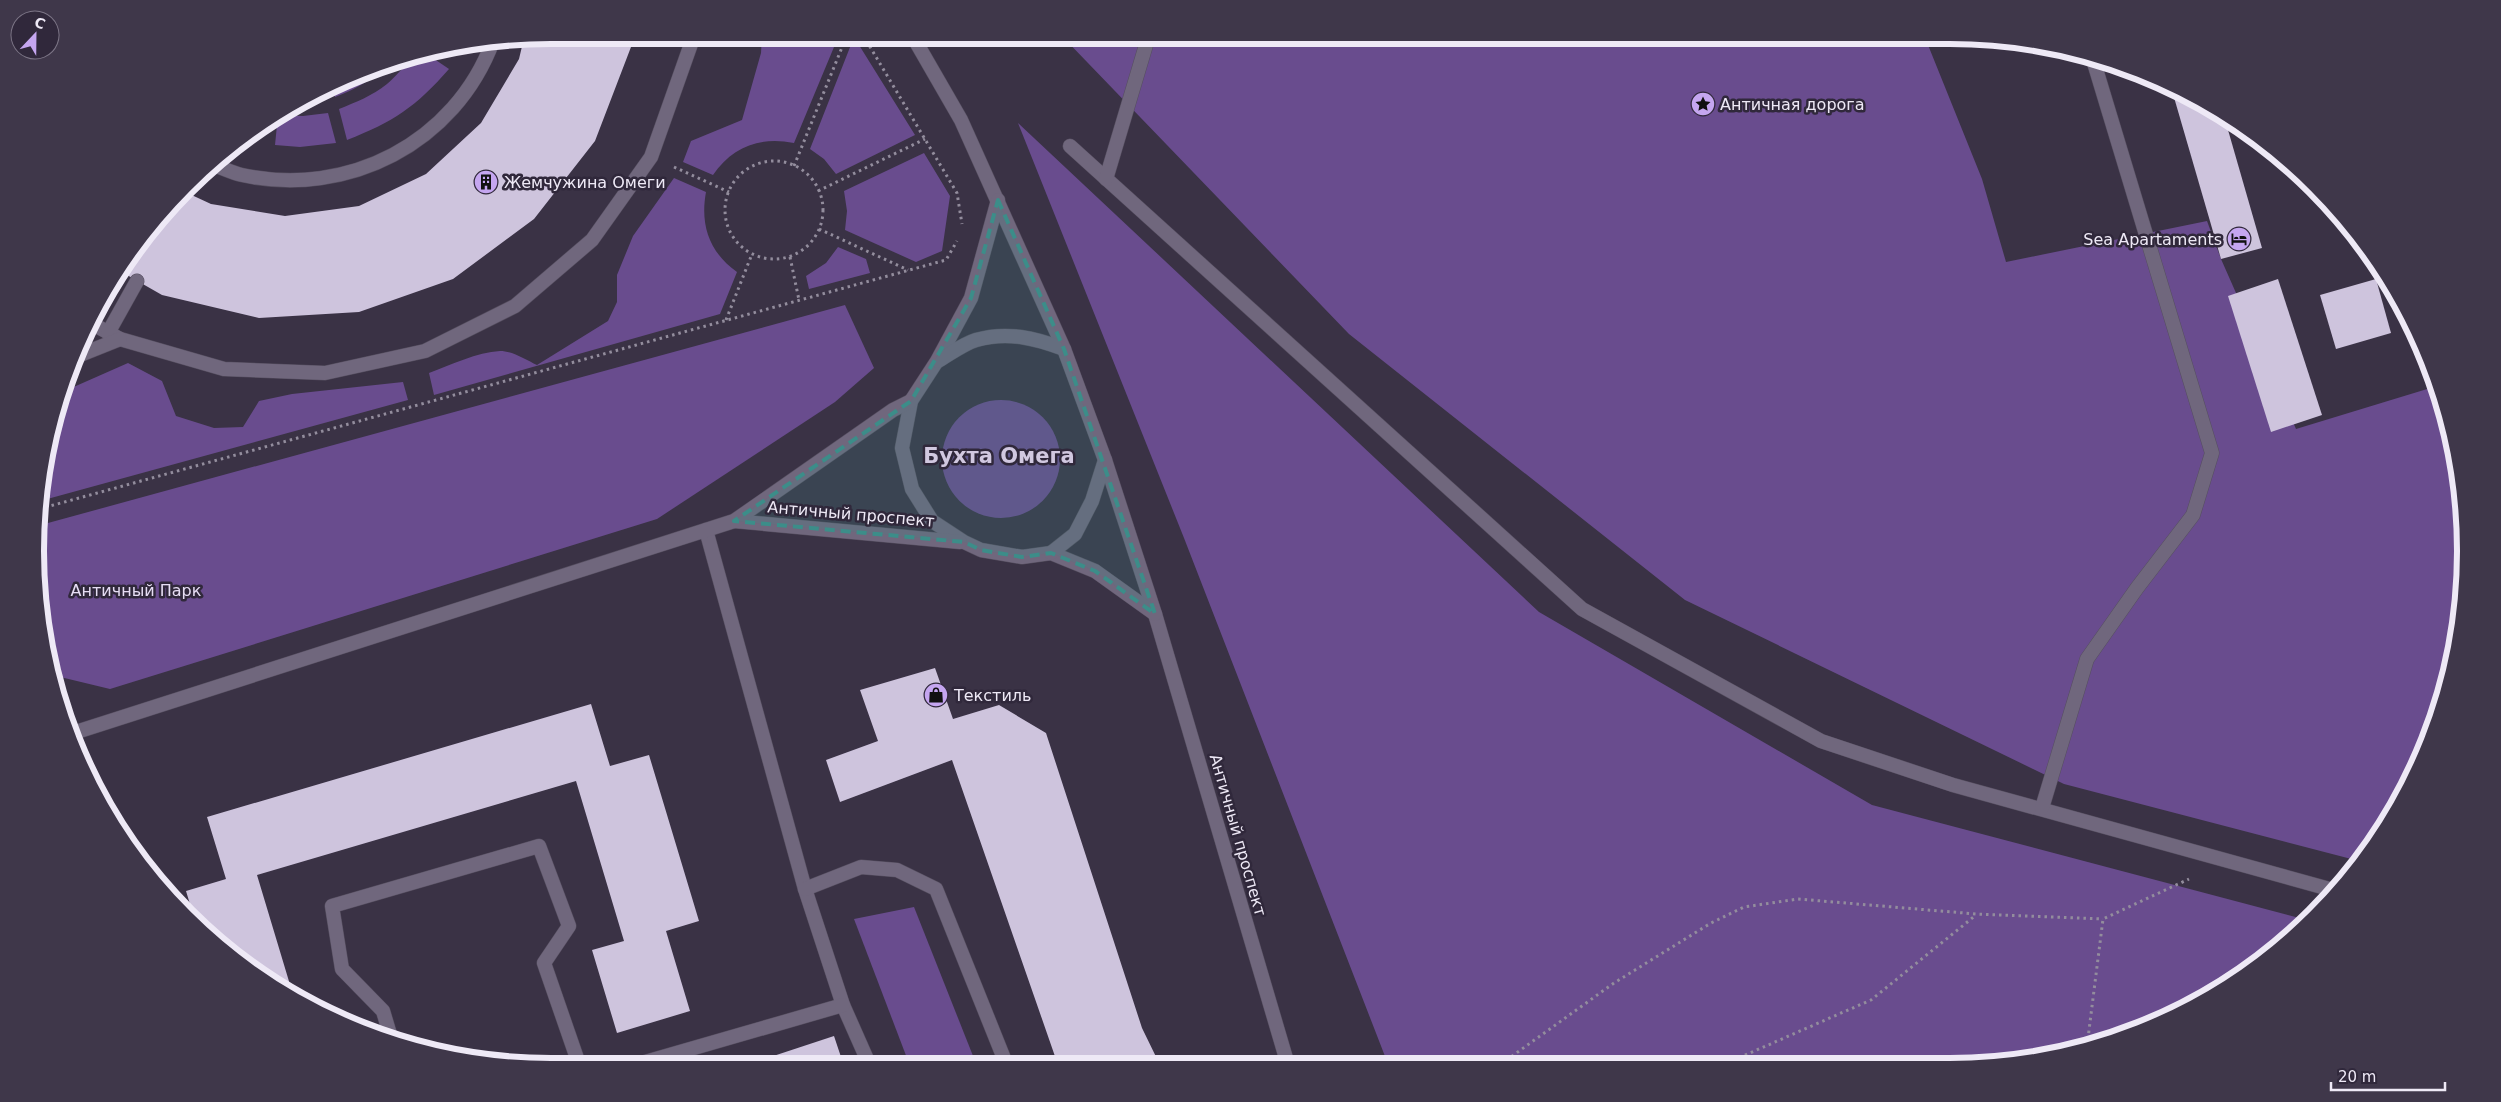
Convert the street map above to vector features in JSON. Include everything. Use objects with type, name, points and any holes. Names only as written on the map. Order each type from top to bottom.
[{"type":"street","points":[[96,326],[114,336],[224,369],[325,373],[424,351],[515,306],[592,240],[650,157],[691,44]]},
{"type":"street","name":"Античный проспект","points":[[917,44],[961,120],[998,200],[1064,349],[1105,460],[1155,614],[1286,1058]]},
{"type":"street","points":[[1106,179],[1147,44]]},
{"type":"street","points":[[220,167],[242,175],[298,181],[355,172],[407,149],[451,112],[484,66],[491,47]]},
{"type":"street","points":[[2042,808],[2087,659],[2137,588],[2193,515],[2212,452],[2095,65]]},
{"type":"street","points":[[1070,146],[1582,609],[1821,742],[1953,785],[2042,808],[2226,862],[2328,889]]},
{"type":"street","name":"Античный проспект","points":[[998,200],[971,298],[937,361],[912,400],[902,448],[912,489],[932,521],[964,542],[981,550],[1022,557],[1051,553],[1076,534],[1092,501],[1105,460]]},
{"type":"street","points":[[84,352],[114,336],[137,281]]},
{"type":"street","name":"Античный проспект","points":[[937,361],[975,341],[1004,336],[1033,338],[1064,349]]},
{"type":"street","name":"Античный проспект","points":[[77,732],[734,521],[893,410],[912,400]]},
{"type":"street","name":"Античный проспект","points":[[734,521],[964,542]]},
{"type":"street","points":[[706,530],[805,889],[843,1005],[866,1058]]},
{"type":"street","points":[[1051,553],[1094,571],[1155,614]]},
{"type":"street","points":[[389,1031],[383,1011],[342,969],[332,906],[538,846],[570,926],[544,963],[577,1058]]},
{"type":"street","points":[[805,889],[861,867],[897,870],[936,889],[1004,1058]]},
{"type":"street","points":[[659,1058],[843,1005]]},
{"type":"path","points":[[794,166],[843,44]]},
{"type":"path","points":[[868,44],[957,192],[963,229]]},
{"type":"path","points":[[818,191],[925,139]]},
{"type":"path","points":[[650,157],[729,192]]},
{"type":"path","points":[[779,162],[794,166],[812,179],[822,197],[823,215],[817,235],[805,249],[790,256],[771,260],[752,254],[736,242],[728,226],[725,206],[729,192],[744,172],[761,163],[779,162]]},
{"type":"path","points":[[819,228],[908,270]]},
{"type":"path","points":[[46,507],[946,260],[959,237]]},
{"type":"path","points":[[726,320],[752,254]]},
{"type":"path","points":[[790,256],[799,300]]},
{"type":"path","points":[[1509,1058],[1614,983],[1711,923],[1744,907],[1798,899],[1976,914],[2103,920],[2226,862]]},
{"type":"path","points":[[1739,1058],[1872,1000],[1976,914]]},
{"type":"path","points":[[2088,1039],[2103,920]]},
{"type":"highlighted area","points":[[998,200],[1064,349],[1155,614],[1095,571],[1051,553],[1022,557],[981,550],[964,542],[734,521],[911,401],[971,298]]},
{"type":"green space","points":[[762,44],[835,44],[794,143],[770,141],[748,146],[729,157],[713,175],[683,162],[691,141],[742,120],[761,53]]},
{"type":"green space","points":[[851,44],[858,44],[915,135],[836,174],[824,159],[810,149]]},
{"type":"green space","points":[[1070,44],[1928,44],[1982,179],[2006,262],[2207,221],[2221,259],[2296,429],[2430,388],[2448,452],[2453,485],[2457,551],[2456,584],[2448,650],[2440,682],[2419,745],[2389,805],[2372,833],[2353,859],[2064,784],[1685,600],[1349,334]]},
{"type":"green space","points":[[433,58],[449,69],[426,94],[403,112],[378,127],[347,140],[339,109],[381,88],[405,66]]},
{"type":"green space","points":[[376,75],[352,90],[335,97],[334,93]]},
{"type":"green space","points":[[328,113],[336,143],[300,147],[275,145],[277,124],[291,116]]},
{"type":"green space","points":[[1018,123],[1539,612],[1872,805],[2300,918],[2232,973],[2174,1006],[2144,1020],[2113,1031],[2049,1049],[1983,1057],[1950,1058],[1386,1058],[1184,538]]},
{"type":"green space","points":[[924,153],[950,196],[942,251],[916,262],[845,230],[847,211],[844,191]]},
{"type":"green space","points":[[674,178],[706,192],[704,216],[709,237],[713,247],[720,256],[737,272],[720,314],[434,395],[429,373],[473,356],[500,351],[515,354],[537,365],[608,321],[617,302],[617,275],[633,236]]},
{"type":"green space","points":[[838,247],[866,259],[870,273],[809,289],[806,276],[826,263]]},
{"type":"green space","name":"Античный Парк","points":[[845,305],[874,368],[835,402],[657,519],[110,689],[60,677],[48,617],[45,584],[45,524]]},
{"type":"green space","points":[[128,363],[162,381],[176,416],[214,428],[243,427],[259,401],[292,394],[403,382],[408,400],[47,499],[53,452],[71,388]]},
{"type":"green space","points":[[1001,400],[1024,404],[1043,417],[1056,436],[1060,459],[1056,482],[1043,501],[1024,514],[1001,518],[978,514],[959,501],[946,482],[942,459],[946,436],[959,417],[978,404]]},
{"type":"green space","points":[[914,907],[974,1058],[907,1058],[854,919]]},
{"type":"building","name":"Жемчужина Омеги","points":[[631,44],[595,141],[534,219],[453,279],[359,312],[259,318],[162,295],[126,274],[149,242],[190,194],[211,204],[285,216],[359,206],[426,174],[481,123],[519,59],[522,45]]},
{"type":"building","points":[[2174,96],[2227,126],[2262,248],[2221,259]]},
{"type":"building","points":[[2278,279],[2322,415],[2271,432],[2228,296]]},
{"type":"building","points":[[2376,279],[2391,333],[2336,349],[2320,295]]},
{"type":"building","points":[[935,668],[953,719],[999,705],[1046,733],[1142,1028],[1157,1058],[1056,1058],[952,760],[840,802],[826,760],[878,741],[860,690]]},
{"type":"building","points":[[591,704],[610,766],[649,755],[699,921],[666,931],[690,1011],[617,1033],[592,950],[624,941],[576,781],[257,875],[290,986],[242,953],[192,910],[186,891],[226,879],[207,817]]},
{"type":"building","points":[[834,1036],[841,1058],[767,1058]]},
{"type":"place","name":"Античная дорога","points":[[1703,104]]},
{"type":"place","name":"Жемчужина Омеги","points":[[486,182]]},
{"type":"place","name":"Sea Apartaments","points":[[2239,239]]},
{"type":"place","name":"Текстиль","points":[[936,695]]},
{"type":"district","name":"Бухта Омега","points":[[999,456]]}]
